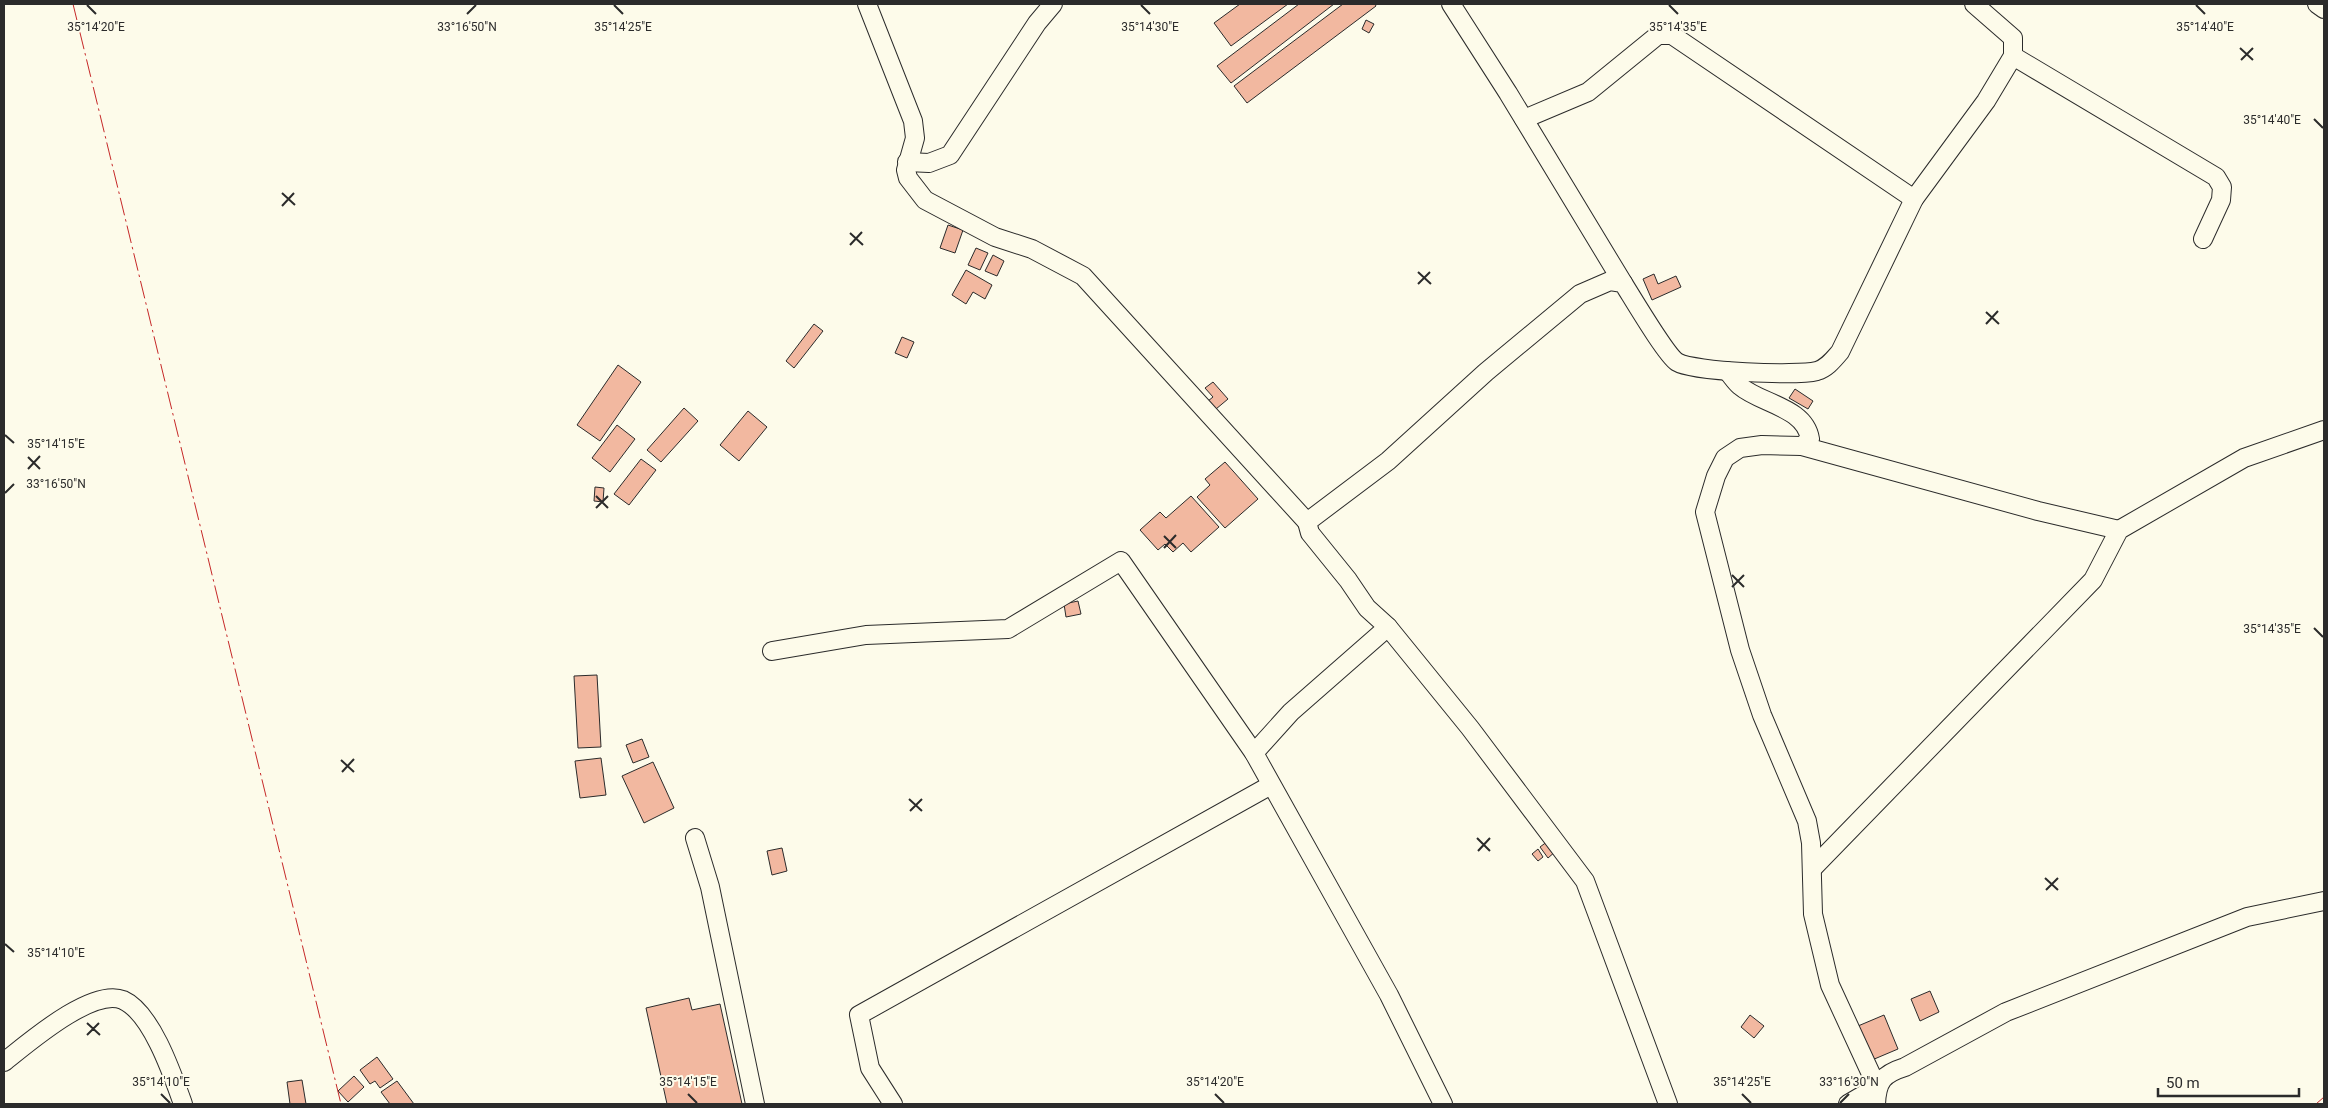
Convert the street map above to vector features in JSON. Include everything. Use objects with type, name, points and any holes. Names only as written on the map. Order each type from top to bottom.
[{"type":"street","points":[[867,4],[913,121],[915,138],[907,162],[908,178],[925,200],[995,237],[1032,249],[1083,276],[1307,522],[1310,533],[1348,580],[1366,608],[1388,627],[1470,728],[1585,881],[1668,1104]]},
{"type":"street","points":[[907,162],[929,163],[950,156],[1037,23],[1053,4]]},
{"type":"street","points":[[1451,4],[1524,119],[1623,283],[1676,362],[1702,370],[1816,371],[1828,366],[1840,352],[1914,199],[1986,100],[2013,56],[2014,38],[1974,4]]},
{"type":"street","points":[[2317,4],[2324,9]]},
{"type":"street","points":[[1524,119],[1588,92],[1658,35],[1672,35],[1914,199]]},
{"type":"street","points":[[2013,56],[2216,177],[2222,187],[2221,200],[2203,239]]},
{"type":"street","points":[[1307,522],[1388,461],[1486,372],[1580,294],[1610,281],[1623,283]]},
{"type":"street","points":[[1727,370],[1740,387],[1800,420],[1809,432],[1810,440],[1802,446]]},
{"type":"street","points":[[1812,869],[2093,580],[2119,530],[2244,458],[2324,430]]},
{"type":"street","points":[[1876,1104],[1877,1087],[1830,984],[1813,914],[1812,869],[1807,821],[1762,715],[1740,650],[1705,512],[1716,476],[1725,458],[1740,448],[1762,445],[1802,446],[2038,511],[2119,530]]},
{"type":"street","points":[[772,651],[866,635],[1008,629],[1121,561],[1254,753],[1389,995],[1442,1104]]},
{"type":"street","points":[[1254,753],[1291,712],[1388,627]]},
{"type":"street","points":[[893,1104],[870,1068],[859,1015],[1271,785]]},
{"type":"street","points":[[695,838],[710,887],[755,1104]]},
{"type":"street","points":[[1848,1104],[1877,1087],[1889,1072],[1905,1067],[2006,1012],[2247,917],[2324,901]]},
{"type":"street","points":[[4,1062],[58,1022],[91,1002],[111,998],[122,1000],[137,1012],[148,1028],[172,1074],[183,1104]]},
{"type":"building","points":[[1240,4],[1288,4],[1231,46],[1214,23]]},
{"type":"building","points":[[1299,4],[1334,4],[1231,83],[1217,66]]},
{"type":"building","points":[[1343,4],[1375,4],[1376,6],[1247,103],[1234,86]]},
{"type":"building","points":[[1366,20],[1374,24],[1369,33],[1362,29]]},
{"type":"building","points":[[948,225],[963,230],[955,253],[940,248]]},
{"type":"building","points":[[976,248],[988,253],[980,270],[968,265]]},
{"type":"building","points":[[993,255],[1004,261],[997,276],[985,271]]},
{"type":"building","points":[[966,270],[992,285],[985,299],[973,292],[966,304],[952,295]]},
{"type":"building","points":[[1654,274],[1658,284],[1676,276],[1681,287],[1652,300],[1643,279]]},
{"type":"building","points":[[814,324],[823,331],[794,368],[786,361]]},
{"type":"building","points":[[902,337],[914,342],[907,358],[895,353]]},
{"type":"building","points":[[618,365],[641,382],[600,441],[577,425]]},
{"type":"building","points":[[1213,382],[1228,399],[1216,409],[1208,401],[1213,397],[1205,388]]},
{"type":"building","points":[[1795,389],[1813,401],[1808,409],[1789,398]]},
{"type":"building","points":[[684,408],[698,421],[661,462],[647,450]]},
{"type":"building","points":[[748,411],[767,427],[739,461],[720,445]]},
{"type":"building","points":[[617,425],[635,439],[610,472],[592,458]]},
{"type":"building","points":[[641,459],[656,470],[629,505],[614,494]]},
{"type":"building","points":[[1225,462],[1258,499],[1225,528],[1197,497],[1210,485],[1205,479]]},
{"type":"building","points":[[595,487],[604,488],[603,502],[594,501]]},
{"type":"building","points":[[1191,496],[1219,527],[1191,552],[1183,543],[1173,552],[1165,544],[1158,550],[1140,530],[1160,512],[1166,518]]},
{"type":"building","points":[[1078,601],[1081,614],[1066,617],[1064,604]]},
{"type":"building","points":[[597,675],[601,747],[578,748],[574,676]]},
{"type":"building","points":[[642,739],[649,757],[633,763],[626,745]]},
{"type":"building","points":[[601,758],[606,795],[580,798],[575,761]]},
{"type":"building","points":[[653,762],[674,808],[644,823],[622,776]]},
{"type":"building","points":[[1548,841],[1556,851],[1548,858],[1540,847]]},
{"type":"building","points":[[782,848],[787,871],[772,875],[767,851]]},
{"type":"building","points":[[1538,849],[1543,857],[1538,861],[1532,854]]},
{"type":"building","points":[[1930,991],[1939,1012],[1920,1021],[1911,999]]},
{"type":"building","points":[[689,998],[692,1010],[720,1004],[742,1104],[667,1104],[646,1008]]},
{"type":"building","points":[[1750,1015],[1764,1026],[1754,1038],[1741,1027]]},
{"type":"building","points":[[1884,1015],[1898,1049],[1872,1060],[1858,1026]]},
{"type":"building","points":[[377,1057],[393,1079],[380,1088],[375,1081],[370,1084],[360,1070]]},
{"type":"building","points":[[354,1076],[364,1087],[348,1102],[338,1091]]},
{"type":"building","points":[[302,1080],[306,1104],[290,1104],[287,1082]]},
{"type":"building","points":[[397,1081],[414,1104],[390,1104],[381,1092]]},
{"type":"power","points":[[73,4],[341,1104]]},
{"type":"power","points":[[2316,1104],[2324,1097]]}]
